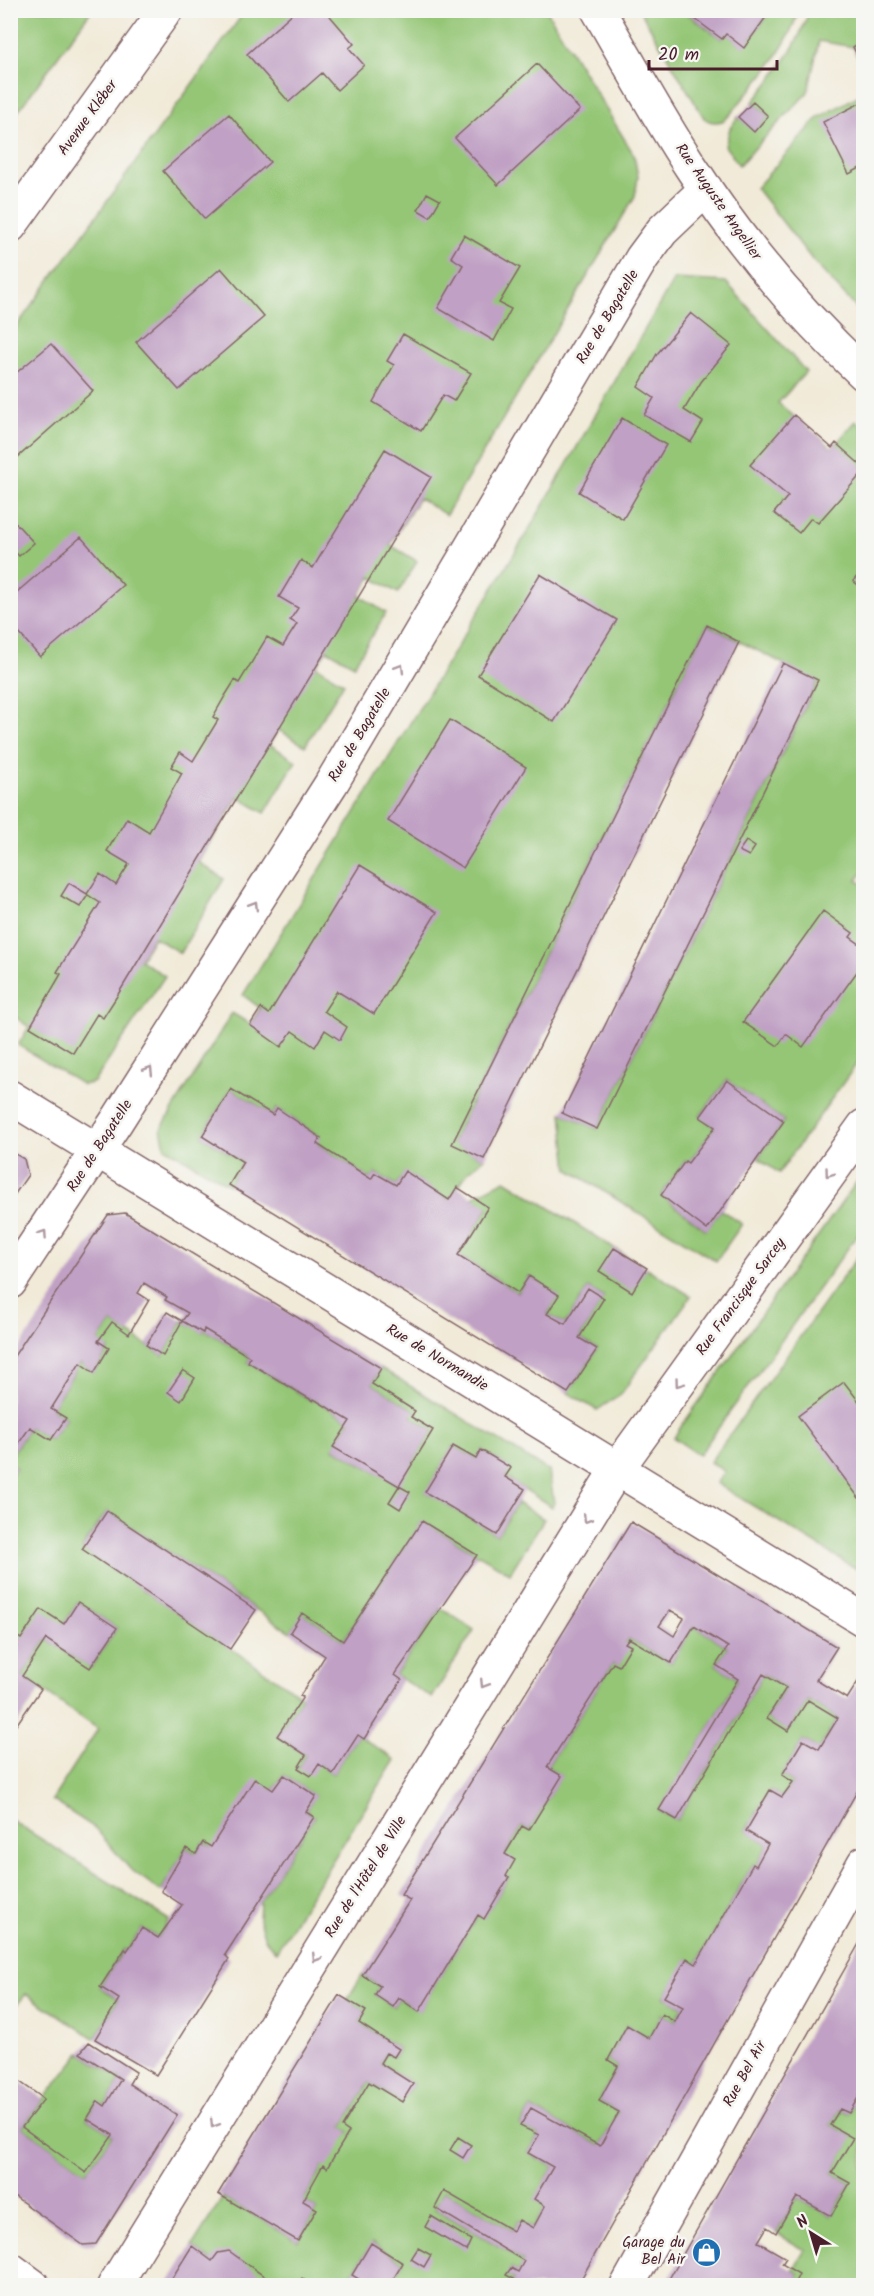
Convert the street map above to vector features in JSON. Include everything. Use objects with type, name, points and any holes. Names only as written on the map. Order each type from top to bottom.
[{"type":"street","name":"Avenue Kléber","points":[[10,226],[166,10]]},
{"type":"street","name":"Rue Auguste Angellier","points":[[598,10],[678,146],[746,244],[800,309],[864,374]]},
{"type":"street","name":"Rue de Bagatelle","points":[[10,1282],[98,1150],[343,764],[642,258],[662,231],[706,189]]},
{"type":"street","name":"Rue de Normandie","points":[[10,1097],[864,1620]]},
{"type":"street","name":"Rue Francisque Sarcey","points":[[617,1469],[864,1126]]},
{"type":"street","name":"Rue de l'Hôtel de Ville","points":[[114,2286],[617,1469]]},
{"type":"street","name":"Rue Bel Air","points":[[627,2286],[864,1863]]},
{"type":"street","points":[[10,2269],[33,2286]]},
{"type":"green space","points":[[10,11],[91,11],[11,121]]},
{"type":"green space","points":[[245,11],[547,11],[634,155],[638,177],[635,196],[446,515],[419,498],[390,545],[417,561],[398,593],[371,577],[359,595],[386,613],[354,665],[327,650],[316,666],[344,683],[305,746],[279,730],[269,744],[296,761],[265,813],[238,797],[198,862],[224,879],[180,953],[154,937],[140,960],[165,976],[94,1082],[83,1085],[18,1045],[29,1027],[11,1014],[11,334]]},
{"type":"green space","points":[[640,11],[683,11],[722,39],[726,34],[744,47],[771,11],[798,11],[789,36],[767,70],[730,115],[722,121],[715,122],[704,118]]},
{"type":"green space","points":[[809,11],[863,11],[863,68],[853,47],[819,41],[808,92],[739,165],[725,146],[730,128],[738,117],[754,131],[768,116],[753,102],[793,47]]},
{"type":"green space","points":[[863,93],[863,315],[814,262],[756,188],[818,118]]},
{"type":"green space","points":[[674,279],[726,282],[806,372],[778,403],[832,448],[856,421],[863,428],[864,871],[857,880],[864,885],[863,1055],[779,1173],[758,1158],[784,1121],[727,1080],[700,1116],[715,1127],[688,1163],[685,1161],[661,1195],[706,1230],[721,1210],[742,1224],[716,1261],[568,1169],[562,1113],[597,1129],[818,681],[707,625],[452,1143],[484,1159],[468,1172],[449,1200],[405,1172],[396,1185],[376,1173],[371,1179],[317,1144],[320,1137],[277,1108],[273,1115],[231,1089],[202,1136],[243,1162],[229,1185],[165,1147],[161,1129],[232,1013],[250,1024],[260,1008],[243,995],[530,528]]},
{"type":"green space","points":[[863,1173],[863,1227],[699,1455],[674,1438],[678,1431]]},
{"type":"green space","points":[[505,1180],[691,1296],[621,1394],[597,1410],[568,1393],[597,1349],[579,1338],[604,1297],[588,1288],[565,1324],[547,1314],[558,1295],[529,1276],[518,1293],[458,1255],[488,1208],[472,1197]]},
{"type":"green space","points":[[863,1249],[863,1279],[860,1284],[864,1289],[863,1573],[716,1483],[725,1472],[710,1462]]},
{"type":"green space","points":[[182,1321],[203,1332],[204,1329],[250,1357],[248,1362],[350,1421],[333,1448],[398,1485],[433,1430],[411,1417],[415,1411],[372,1384],[381,1368],[549,1471],[554,1503],[552,1507],[505,1477],[510,1468],[482,1450],[476,1459],[453,1446],[426,1492],[497,1535],[517,1503],[544,1519],[510,1573],[422,1522],[343,1641],[303,1614],[290,1632],[107,1511],[84,1545],[82,1549],[303,1697],[277,1736],[306,1755],[298,1768],[319,1764],[333,1774],[358,1735],[395,1760],[276,1952],[265,1939],[259,1920],[260,1901],[314,1817],[306,1812],[315,1796],[284,1775],[273,1790],[211,1847],[203,1842],[196,1854],[186,1848],[161,1891],[130,1869],[95,1828],[52,1800],[98,1729],[22,1676],[46,1639],[91,1668],[117,1628],[78,1602],[64,1624],[21,1639],[11,1632],[10,1476],[16,1468],[11,1464],[11,1456],[30,1427],[51,1440],[66,1418],[51,1409],[80,1363],[94,1372],[109,1349],[98,1341],[112,1322],[163,1356]]},
{"type":"green space","points":[[441,1608],[474,1630],[432,1698],[395,1675]]},
{"type":"green space","points":[[694,1626],[728,1647],[716,1665],[738,1679],[659,1811],[677,1820],[763,1674],[786,1688],[767,1718],[788,1730],[808,1700],[838,1718],[819,1749],[803,1740],[782,1775],[793,1782],[782,1797],[770,1790],[746,1830],[768,1844],[756,1866],[753,1864],[696,1964],[688,1959],[664,1997],[683,2007],[675,2022],[662,2014],[649,2038],[627,2025],[608,2060],[618,2066],[599,2101],[619,2112],[600,2146],[531,2108],[520,2125],[539,2135],[528,2153],[553,2167],[535,2199],[545,2206],[533,2228],[519,2220],[513,2231],[444,2191],[435,2209],[524,2261],[518,2272],[511,2268],[507,2275],[514,2279],[510,2285],[389,2285],[403,2263],[372,2243],[344,2285],[312,2285],[302,2278],[296,2285],[270,2285],[212,2261],[192,2246],[223,2197],[298,2241],[317,2209],[303,2201],[323,2165],[349,2132],[342,2127],[369,2082],[402,2102],[413,2084],[380,2063],[386,2053],[394,2057],[399,2049],[359,2023],[366,2011],[347,2000],[362,1975],[380,1986],[375,1995],[393,2007],[399,1998],[419,2011],[478,1915],[484,1918],[509,1877],[506,1876],[505,1854],[522,1826],[529,1830],[561,1776],[547,1767],[613,1663],[619,1665],[625,1643],[629,1638],[671,1663]]},
{"type":"green space","points":[[11,1820],[169,1920],[158,1938],[142,1928],[127,1951],[124,1949],[100,1987],[119,1999],[95,2039],[26,1994],[11,2012]]},
{"type":"green space","points":[[80,2053],[121,2079],[105,2106],[98,2102],[87,2119],[113,2135],[86,2173],[22,2127]]},
{"type":"green space","points":[[863,2088],[863,2285],[793,2285],[799,2274],[793,2270],[805,2250],[776,2233],[797,2197],[831,2216],[850,2183],[832,2173],[852,2138],[830,2125],[840,2109],[849,2113]]},
{"type":"building","points":[[296,10],[325,10],[354,44],[349,48],[364,65],[337,90],[322,73],[289,102],[247,54]]},
{"type":"building","points":[[683,10],[771,10],[744,48],[726,34],[722,39]]},
{"type":"building","points":[[864,40],[864,68],[853,47]]},
{"type":"building","points":[[537,64],[580,110],[498,185],[455,138]]},
{"type":"building","points":[[864,101],[864,166],[849,174],[823,122]]},
{"type":"building","points":[[753,102],[768,116],[754,132],[738,117]]},
{"type":"building","points":[[229,114],[270,162],[205,219],[163,171]]},
{"type":"building","points":[[427,193],[440,200],[430,217],[418,210]]},
{"type":"building","points":[[464,235],[520,268],[499,303],[511,309],[494,341],[438,308],[463,265],[451,257]]},
{"type":"building","points":[[221,268],[264,317],[179,390],[136,342]]},
{"type":"building","points":[[691,313],[731,345],[701,382],[684,410],[703,422],[691,442],[644,415],[654,398],[638,387],[657,354]]},
{"type":"building","points":[[403,334],[471,373],[454,401],[443,395],[421,431],[373,402],[394,365],[387,361]]},
{"type":"building","points":[[51,344],[93,391],[10,464],[10,378]]},
{"type":"building","points":[[794,415],[832,448],[836,443],[864,468],[864,471],[818,523],[811,518],[799,533],[774,513],[788,496],[750,465]]},
{"type":"building","points":[[622,418],[666,445],[623,519],[579,492]]},
{"type":"building","points":[[385,449],[431,477],[117,996],[103,1018],[97,1014],[73,1053],[30,1027],[61,974],[57,972],[100,903],[88,895],[80,907],[61,896],[69,883],[87,894],[100,874],[116,885],[129,864],[107,851],[127,818],[149,832],[182,773],[171,767],[180,752],[193,761],[218,720],[213,717],[225,696],[235,680],[239,683],[267,637],[283,646],[297,624],[290,620],[298,608],[279,597],[301,560],[313,568]]},
{"type":"building","points":[[10,517],[34,543],[19,556],[10,547]]},
{"type":"building","points":[[81,537],[123,585],[40,657],[10,623],[10,598]]},
{"type":"building","points":[[864,568],[864,589],[853,581]]},
{"type":"building","points":[[540,574],[617,620],[554,722],[478,675]]},
{"type":"building","points":[[707,625],[739,642],[484,1159],[452,1144]]},
{"type":"building","points":[[783,663],[818,680],[597,1129],[562,1113]]},
{"type":"building","points":[[450,720],[526,767],[463,868],[388,821]]},
{"type":"building","points":[[746,841],[755,847],[749,856],[739,851]]},
{"type":"building","points":[[360,865],[437,912],[374,1014],[337,991],[324,1011],[347,1027],[340,1040],[325,1030],[315,1047],[292,1031],[281,1047],[250,1025],[261,1008],[269,1014]]},
{"type":"building","points":[[823,911],[853,933],[850,937],[864,947],[864,962],[803,1047],[786,1034],[778,1046],[743,1022]]},
{"type":"building","points":[[727,1080],[784,1121],[707,1230],[661,1195],[685,1161],[688,1163],[715,1127],[700,1117]]},
{"type":"building","points":[[231,1089],[273,1115],[277,1108],[321,1138],[317,1144],[371,1179],[375,1173],[396,1185],[405,1171],[449,1200],[457,1187],[488,1207],[458,1255],[518,1293],[529,1276],[559,1295],[547,1314],[565,1324],[588,1288],[604,1298],[579,1338],[597,1349],[568,1393],[229,1185],[243,1162],[202,1136]]},
{"type":"building","points":[[10,1151],[24,1159],[28,1175],[10,1201]]},
{"type":"building","points":[[125,1213],[381,1368],[372,1384],[415,1411],[411,1417],[433,1430],[399,1486],[333,1447],[350,1421],[248,1362],[250,1357],[204,1329],[203,1333],[182,1321],[188,1313],[165,1300],[167,1297],[144,1283],[138,1293],[149,1300],[129,1334],[112,1322],[98,1341],[109,1348],[94,1373],[80,1363],[51,1409],[66,1418],[51,1440],[30,1427],[10,1456],[10,1362],[108,1215]]},
{"type":"building","points":[[614,1248],[647,1268],[632,1292],[599,1271]]},
{"type":"building","points":[[167,1312],[182,1321],[163,1356],[146,1345]]},
{"type":"building","points":[[183,1370],[195,1378],[181,1401],[168,1392]]},
{"type":"building","points":[[844,1382],[864,1408],[864,1495],[859,1498],[798,1416]]},
{"type":"building","points":[[453,1446],[476,1459],[481,1450],[511,1468],[505,1477],[525,1489],[497,1535],[425,1492]]},
{"type":"building","points":[[10,1464],[16,1468],[10,1476]]},
{"type":"building","points":[[399,1486],[410,1492],[400,1509],[389,1502]]},
{"type":"building","points":[[107,1511],[256,1610],[230,1649],[82,1549]]},
{"type":"building","points":[[422,1521],[477,1555],[395,1675],[402,1680],[364,1739],[358,1735],[333,1774],[319,1764],[311,1776],[298,1768],[306,1755],[277,1736],[303,1697],[300,1696],[325,1656],[290,1632],[302,1613],[343,1641]]},
{"type":"building","points":[[631,1522],[837,1647],[816,1680],[847,1699],[864,1672],[864,1779],[577,2286],[510,2286],[514,2279],[506,2275],[511,2268],[518,2272],[524,2261],[435,2208],[444,2191],[513,2231],[519,2220],[533,2228],[545,2206],[534,2199],[553,2167],[528,2153],[539,2135],[520,2126],[531,2108],[600,2146],[619,2112],[599,2101],[618,2066],[608,2060],[627,2025],[649,2038],[662,2014],[675,2022],[683,2007],[664,1997],[687,1958],[696,1964],[753,1864],[756,1866],[768,1844],[746,1831],[770,1790],[782,1797],[793,1782],[782,1775],[803,1740],[819,1749],[838,1718],[808,1700],[788,1731],[767,1718],[786,1688],[763,1674],[677,1820],[659,1810],[738,1679],[716,1665],[728,1647],[694,1626],[671,1663],[629,1638],[625,1643],[631,1646],[619,1666],[613,1663],[547,1767],[562,1776],[529,1830],[522,1826],[505,1854],[515,1860],[506,1876],[509,1877],[484,1919],[478,1915],[419,2012],[399,1998],[393,2007],[375,1995],[380,1986],[362,1975],[410,1900],[401,1895]],"holes":[[[670,1610],[684,1618],[674,1636],[659,1626]]]},
{"type":"building","points":[[78,1602],[117,1628],[90,1668],[46,1639],[22,1676],[41,1689],[10,1734],[10,1655],[17,1646],[10,1642],[10,1632],[21,1639],[41,1609],[64,1624]]},
{"type":"building","points":[[284,1775],[316,1796],[306,1812],[314,1817],[225,1955],[229,1959],[156,2075],[95,2039],[119,1999],[100,1987],[142,1928],[158,1938],[182,1905],[161,1891],[186,1848],[196,1854],[203,1842],[211,1847],[255,1778],[273,1790]]},
{"type":"building","points":[[864,1935],[864,2088],[849,2113],[840,2109],[830,2125],[853,2138],[832,2173],[850,2183],[831,2216],[797,2197],[776,2233],[767,2227],[758,2242],[786,2258],[782,2264],[799,2274],[793,2286],[665,2286]]},
{"type":"building","points":[[339,1995],[366,2011],[359,2023],[399,2049],[394,2057],[386,2053],[380,2063],[413,2084],[402,2102],[369,2082],[342,2127],[349,2132],[327,2168],[323,2165],[303,2201],[317,2209],[298,2241],[218,2194]]},
{"type":"building","points":[[89,2042],[136,2072],[129,2084],[177,2115],[96,2244],[83,2245],[10,2193],[10,2075],[44,2099],[22,2127],[86,2173],[113,2135],[87,2119],[98,2101],[105,2106],[121,2079],[80,2053]]},
{"type":"building","points":[[458,2137],[471,2145],[463,2158],[450,2150]]},
{"type":"building","points":[[431,2216],[471,2240],[466,2251],[425,2227]]},
{"type":"building","points":[[371,2243],[403,2263],[389,2286],[370,2286],[352,2275]]},
{"type":"building","points":[[192,2246],[212,2261],[218,2253],[229,2251],[272,2282],[270,2286],[167,2286]]},
{"type":"building","points":[[418,2248],[431,2255],[424,2267],[411,2259]]},
{"type":"building","points":[[302,2278],[312,2286],[296,2286]]},
{"type":"place","name":"Garage du Bel Air","points":[[706,2252]]}]
